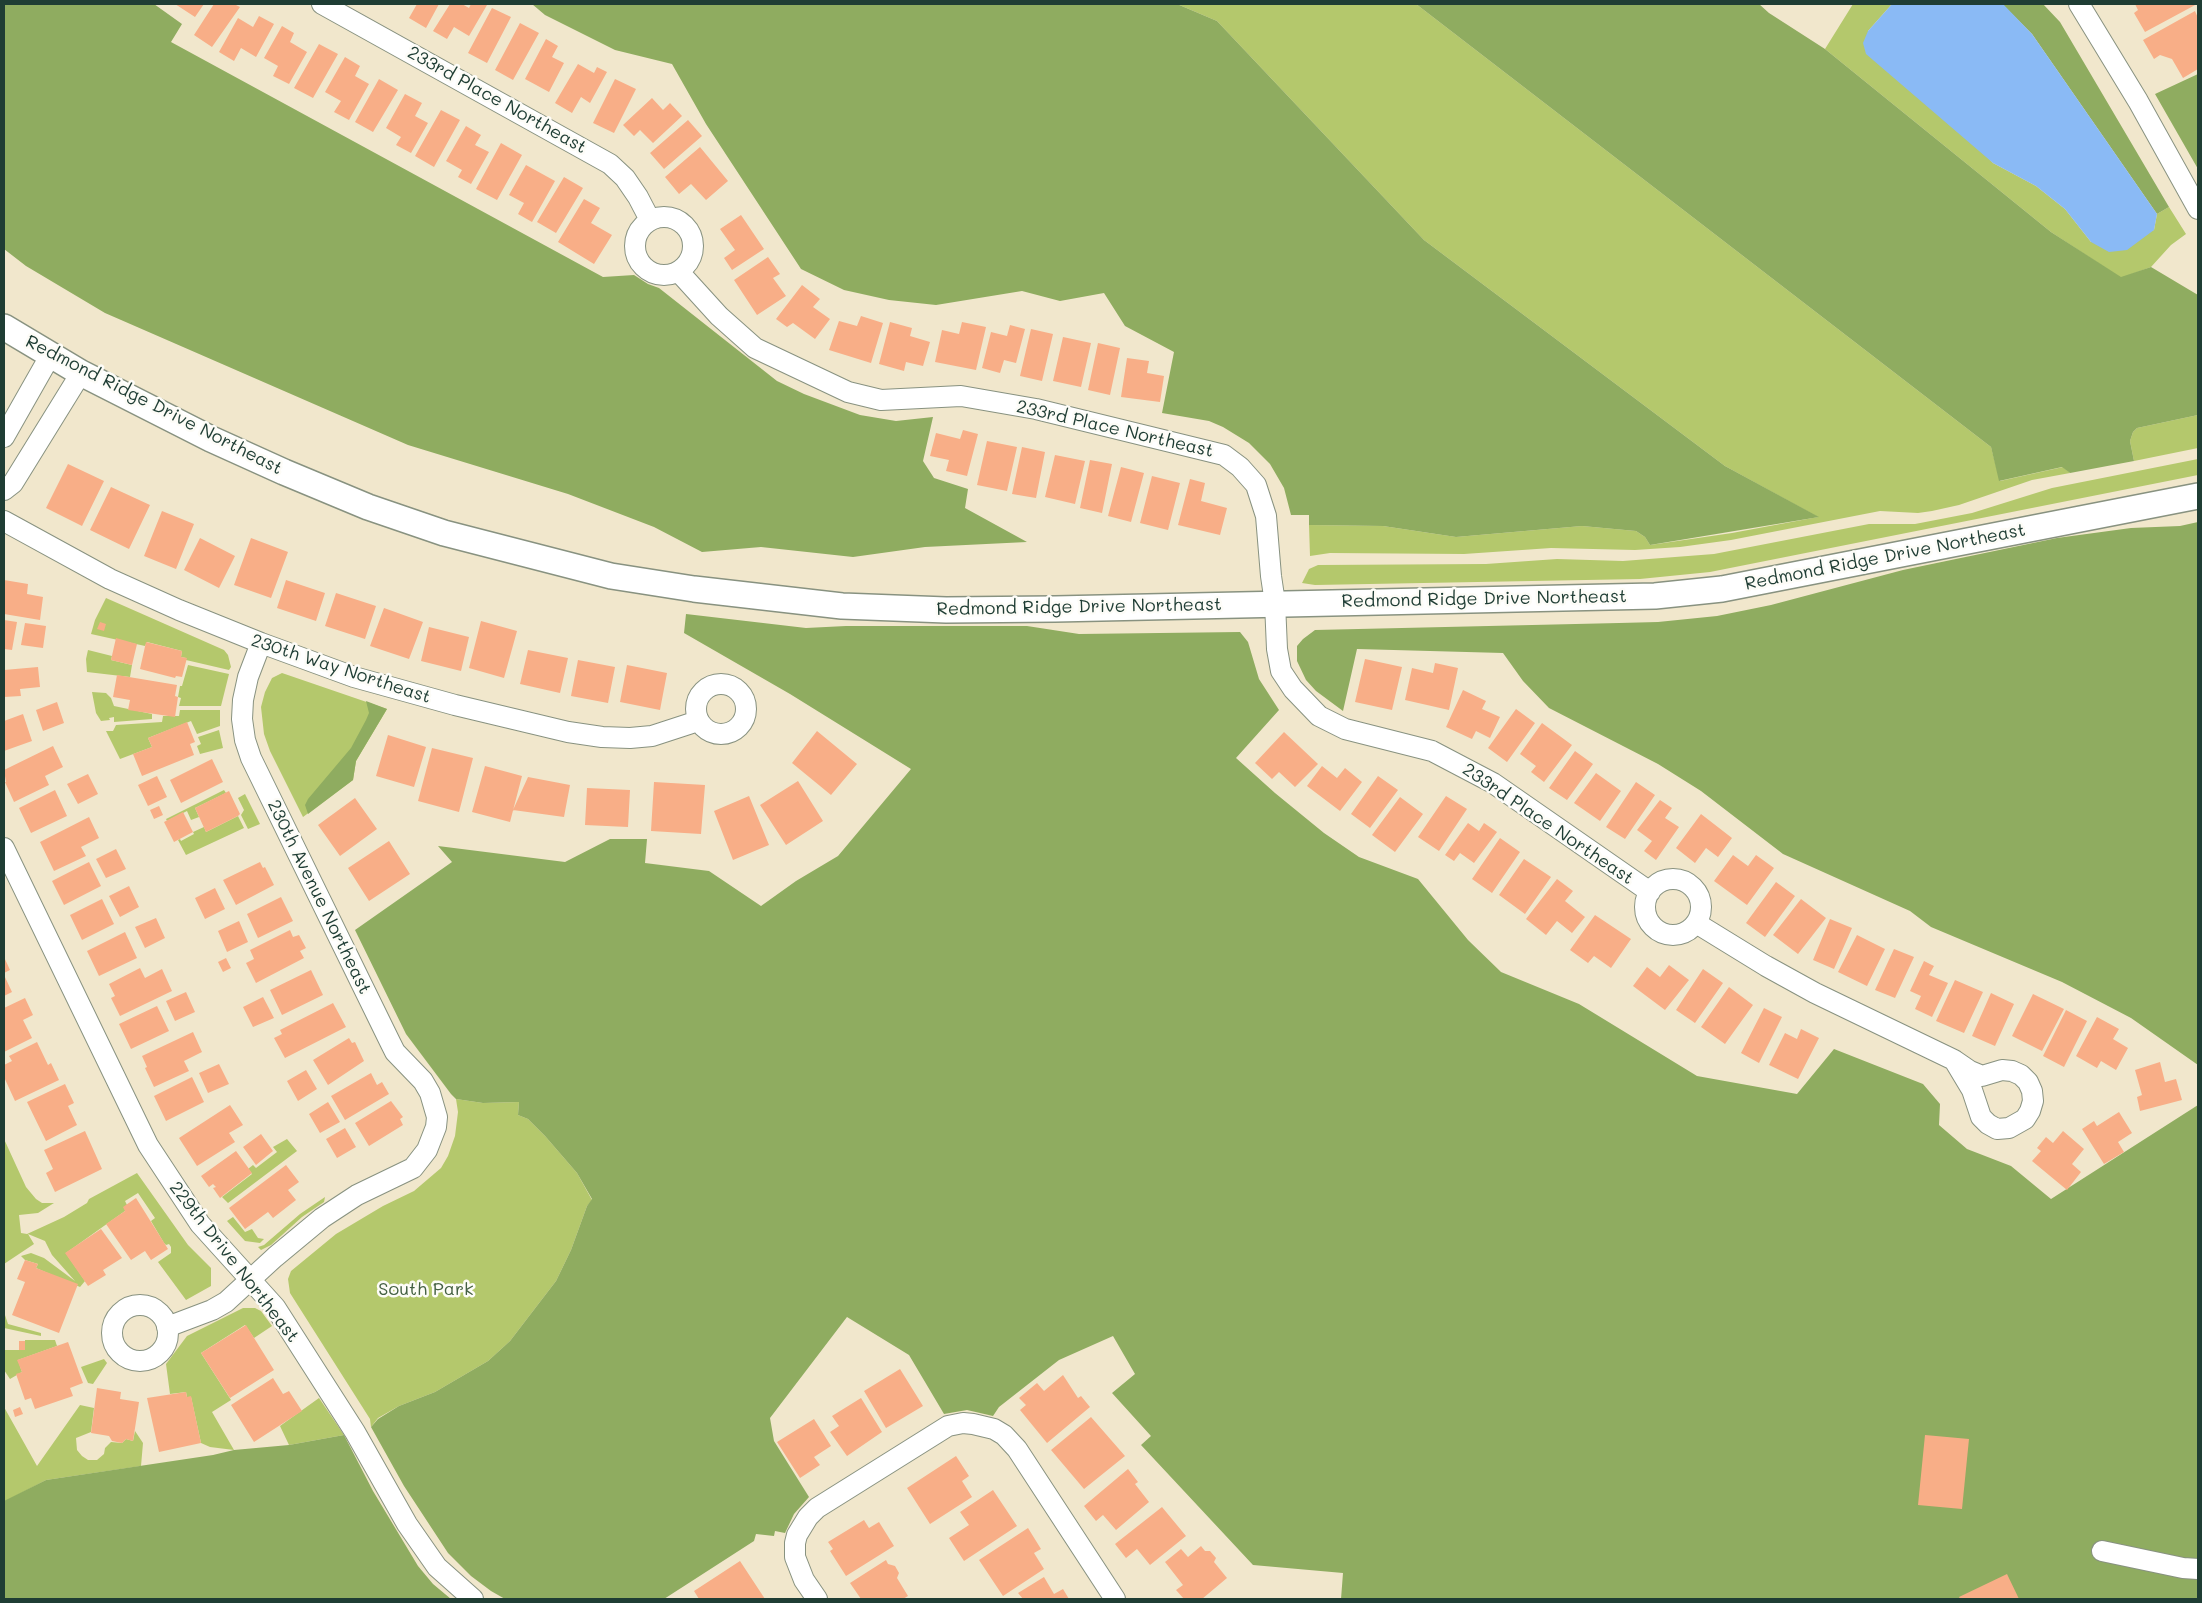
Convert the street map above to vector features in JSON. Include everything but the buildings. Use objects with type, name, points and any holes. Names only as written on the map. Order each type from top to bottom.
[{"type":"street","name":"233rd Place Northeast","points":[[322,4],[610,164],[625,178],[638,196],[650,220]]},
{"type":"street","points":[[2079,4],[2138,101],[2198,209]]},
{"type":"street","points":[[670,217],[680,221],[687,228],[693,242],[692,257],[687,266],[679,272],[670,276],[661,276],[652,273],[639,262],[635,253],[635,240],[638,232],[650,220],[670,217]]},
{"type":"street","name":"233rd Place Northeast","points":[[679,272],[713,310],[755,348],[848,392],[881,400],[961,396],[1036,409],[1224,455],[1240,467],[1256,485],[1266,516],[1271,576],[1276,603],[1277,649],[1281,671],[1293,689],[1320,716],[1345,730],[1432,751],[1493,783],[1650,892]]},
{"type":"street","name":"Redmond Ridge Drive Northeast","points":[[4,327],[81,373],[211,439],[368,507],[444,533],[611,576],[694,589],[842,606],[956,610],[1656,596],[1722,589],[2198,496]]},
{"type":"street","points":[[4,437],[50,356]]},
{"type":"street","points":[[4,490],[13,483],[81,373]]},
{"type":"street","name":"230th Way Northeast","points":[[4,521],[110,578],[204,621],[354,677],[455,705],[568,732],[630,738],[669,732],[698,721]]},
{"type":"street","name":"230th Avenue Northeast","points":[[250,1280],[322,1218],[357,1195],[413,1168],[421,1160],[433,1139],[437,1117],[430,1092],[423,1081],[395,1052],[248,749],[242,719],[243,700],[248,677],[261,643]]},
{"type":"street","name":"229th Drive Northeast","points":[[4,848],[148,1146],[200,1224],[275,1307],[355,1432],[407,1524],[437,1567],[473,1599]]},
{"type":"street","name":"233rd Place Northeast","points":[[1674,879],[1692,885],[1698,892],[1701,902],[1701,911],[1696,923],[1685,932],[1677,935],[1659,931],[1647,918],[1646,900],[1650,892],[1664,880],[1674,879]]},
{"type":"street","points":[[1696,923],[1758,962],[1815,993],[1954,1060]]},
{"type":"street","points":[[167,1327],[212,1310],[226,1302],[250,1280]]},
{"type":"street","points":[[817,1599],[799,1569],[795,1557],[795,1543],[802,1527],[812,1512],[940,1431],[956,1424],[983,1426],[1004,1435],[1017,1449],[1115,1599]]},
{"type":"street","points":[[2102,1552],[2182,1568],[2198,1569]]},
{"type":"green space","points":[[4,4],[154,4],[182,24],[171,42],[603,277],[634,275],[648,284],[659,288],[777,381],[804,394],[860,415],[896,421],[933,417],[923,461],[934,478],[968,489],[965,508],[1027,542],[925,547],[853,557],[761,547],[702,552],[654,527],[568,494],[408,445],[105,313],[26,266],[4,249]]},
{"type":"green space","points":[[532,4],[1177,4],[1217,21],[1424,240],[1725,466],[1819,517],[1650,545],[1645,537],[1636,531],[1582,526],[1456,537],[1383,526],[1309,525],[1309,515],[1291,515],[1284,488],[1270,464],[1249,443],[1209,421],[1162,413],[1174,352],[1125,326],[1104,293],[1060,301],[1022,291],[936,305],[889,300],[844,290],[801,269],[706,124],[672,64],[615,50],[545,15]]},
{"type":"green space","points":[[1177,4],[1416,4],[1991,447],[2000,481],[2063,467],[2070,473],[2032,480],[1959,505],[1932,511],[1918,513],[1880,511],[1731,540],[1680,547],[1635,550],[1551,548],[1464,554],[1330,553],[1310,556],[1309,525],[1383,526],[1456,537],[1582,526],[1636,531],[1645,537],[1650,545],[1732,533],[1818,517],[1725,466],[1424,240],[1217,21]]},
{"type":"green space","points":[[1416,4],[1759,4],[1769,13],[1825,49],[2051,232],[2121,277],[2151,267],[2198,295],[2198,415],[2137,428],[2133,432],[2130,441],[2134,461],[2070,473],[2062,467],[1999,481],[1991,447]]},
{"type":"green space","points":[[1853,4],[1892,4],[1868,31],[1993,163],[2036,186],[2065,209],[2091,242],[2154,230],[2157,214],[2169,207],[2186,234],[2171,245],[2151,267],[2121,278],[2051,232],[1825,49]]},
{"type":"green space","points":[[2002,4],[2043,4],[2060,22],[2169,207],[2157,214],[2032,34]]},
{"type":"green space","points":[[2198,74],[2198,169],[2155,94]]},
{"type":"green space","points":[[2198,415],[2198,448],[2134,461],[2130,441],[2133,432],[2137,428]]},
{"type":"green space","points":[[2198,459],[2198,475],[1710,572],[1640,579],[1315,585],[1302,583],[1309,569],[1318,565],[1486,564],[1557,559],[1623,561],[1714,554],[1869,524],[1915,524],[1972,513],[2052,488]]},
{"type":"green space","points":[[2198,522],[2198,1065],[2131,1018],[2062,982],[1931,927],[1910,911],[1783,854],[1701,791],[1658,764],[1549,708],[1523,681],[1503,653],[1357,649],[1343,711],[1316,691],[1306,680],[1297,661],[1297,646],[1315,630],[1658,622],[1717,616],[1771,605],[1903,570],[2057,538],[2131,528],[2180,526]]},
{"type":"green space","points":[[106,598],[224,650],[228,655],[231,667],[229,670],[186,660],[186,658],[181,657],[182,651],[147,642],[145,646],[91,634],[95,620]]},
{"type":"green space","points":[[686,614],[806,628],[846,626],[1027,626],[1079,634],[1240,632],[1248,642],[1259,679],[1279,710],[1236,758],[1324,833],[1359,857],[1418,879],[1468,940],[1501,972],[1579,1004],[1697,1076],[1797,1094],[1834,1049],[1923,1084],[1940,1104],[1939,1125],[1967,1149],[2011,1166],[2051,1199],[2198,1105],[2198,1599],[1341,1599],[1343,1573],[1253,1565],[1141,1445],[1151,1436],[1112,1393],[1135,1374],[1113,1336],[1059,1360],[999,1407],[993,1416],[967,1410],[944,1414],[909,1355],[847,1317],[770,1418],[774,1441],[809,1497],[794,1514],[785,1533],[775,1531],[774,1536],[756,1534],[754,1541],[664,1599],[505,1599],[491,1591],[471,1576],[448,1553],[404,1486],[371,1427],[378,1419],[399,1406],[435,1392],[488,1361],[510,1341],[556,1281],[571,1250],[587,1206],[592,1199],[577,1173],[545,1136],[528,1119],[518,1115],[519,1102],[483,1103],[456,1099],[451,1094],[406,1034],[355,930],[452,862],[438,846],[565,862],[610,839],[647,839],[645,863],[709,871],[761,906],[796,881],[838,856],[911,769],[790,694],[684,633]]},
{"type":"green space","points":[[88,650],[112,656],[111,660],[132,665],[130,677],[87,672],[86,659]]},
{"type":"green space","points":[[188,665],[229,674],[221,706],[179,706],[181,698],[178,697],[180,686],[182,686]]},
{"type":"green space","points":[[282,673],[387,709],[356,761],[353,780],[303,817],[270,751],[264,734],[261,707],[265,692],[272,678]]},
{"type":"green space","points":[[92,692],[106,693],[111,698],[114,706],[152,714],[152,719],[114,722],[114,717],[109,718],[110,720],[101,721],[96,713]]},
{"type":"green space","points":[[366,701],[387,709],[356,761],[353,780],[308,814],[305,805],[308,799],[351,748],[366,720],[369,713]]},
{"type":"green space","points":[[180,710],[220,710],[220,726],[197,734],[191,721],[148,738],[152,747],[120,759],[106,731],[113,731],[116,725],[162,722],[163,716],[179,716]]},
{"type":"green space","points":[[219,730],[223,748],[200,754],[197,746],[201,744],[198,737]]},
{"type":"green space","points":[[224,790],[226,793],[195,808],[199,817],[191,820],[187,811],[167,821],[166,819]]},
{"type":"green space","points":[[245,794],[260,824],[248,829],[241,815],[244,810],[238,798]]},
{"type":"green space","points":[[238,816],[244,828],[186,855],[178,840],[180,839],[181,841],[204,827],[206,832]]},
{"type":"green space","name":"South Park","points":[[456,1099],[483,1103],[519,1102],[518,1115],[528,1119],[545,1136],[577,1173],[592,1200],[587,1206],[571,1250],[556,1281],[510,1341],[488,1361],[435,1392],[399,1406],[378,1418],[371,1427],[370,1419],[290,1293],[288,1279],[291,1271],[336,1234],[383,1206],[414,1191],[441,1168],[448,1156],[455,1136],[458,1112]]},
{"type":"green space","points":[[4,1139],[26,1187],[42,1203],[54,1203],[38,1213],[19,1215],[21,1233],[27,1234],[64,1217],[87,1203],[89,1199],[137,1173],[188,1245],[211,1268],[211,1286],[186,1300],[158,1262],[171,1253],[171,1247],[169,1244],[166,1245],[164,1243],[151,1221],[155,1218],[138,1193],[125,1201],[127,1205],[125,1211],[66,1253],[85,1281],[80,1287],[36,1268],[38,1264],[25,1260],[21,1256],[31,1253],[44,1258],[75,1281],[52,1255],[45,1241],[28,1234],[34,1244],[4,1264]]},
{"type":"green space","points":[[287,1139],[297,1151],[228,1203],[222,1197],[252,1174],[248,1169],[253,1165],[256,1168],[277,1152],[273,1147]]},
{"type":"green space","points":[[325,1197],[324,1202],[302,1217],[271,1245],[261,1250],[258,1247],[264,1245],[300,1214]]},
{"type":"green space","points":[[233,1217],[245,1232],[252,1229],[258,1238],[264,1239],[260,1243],[245,1241],[227,1221]]},
{"type":"green space","points":[[243,1308],[255,1308],[261,1311],[272,1326],[254,1338],[245,1325],[201,1353],[231,1400],[212,1412],[234,1450],[210,1447],[201,1443],[191,1397],[187,1397],[186,1392],[170,1394],[166,1364],[187,1336]]},
{"type":"green space","points":[[4,1312],[8,1324],[41,1333],[41,1336],[4,1328]]},
{"type":"green space","points":[[25,1340],[55,1340],[57,1346],[18,1360],[22,1372],[10,1379],[4,1370],[4,1350],[25,1350]]},
{"type":"green space","points":[[104,1359],[107,1363],[93,1384],[88,1383],[81,1367]]},
{"type":"green space","points":[[319,1398],[344,1435],[289,1445],[280,1426]]},
{"type":"green space","points":[[80,1405],[94,1408],[91,1432],[76,1438],[77,1450],[82,1456],[88,1460],[97,1460],[104,1454],[105,1448],[111,1442],[122,1443],[126,1439],[133,1441],[135,1431],[143,1443],[141,1466],[46,1480],[4,1502],[4,1407],[37,1466]]},
{"type":"green space","points":[[344,1435],[373,1491],[418,1566],[433,1584],[451,1599],[4,1599],[4,1501],[46,1480],[213,1455],[234,1450],[289,1445]]},
{"type":"water","points":[[1892,4],[2003,4],[2032,34],[2157,214],[2154,230],[2127,250],[2109,252],[2091,242],[2065,209],[2036,186],[1993,163],[1866,54],[1863,43],[1868,31]]}]
